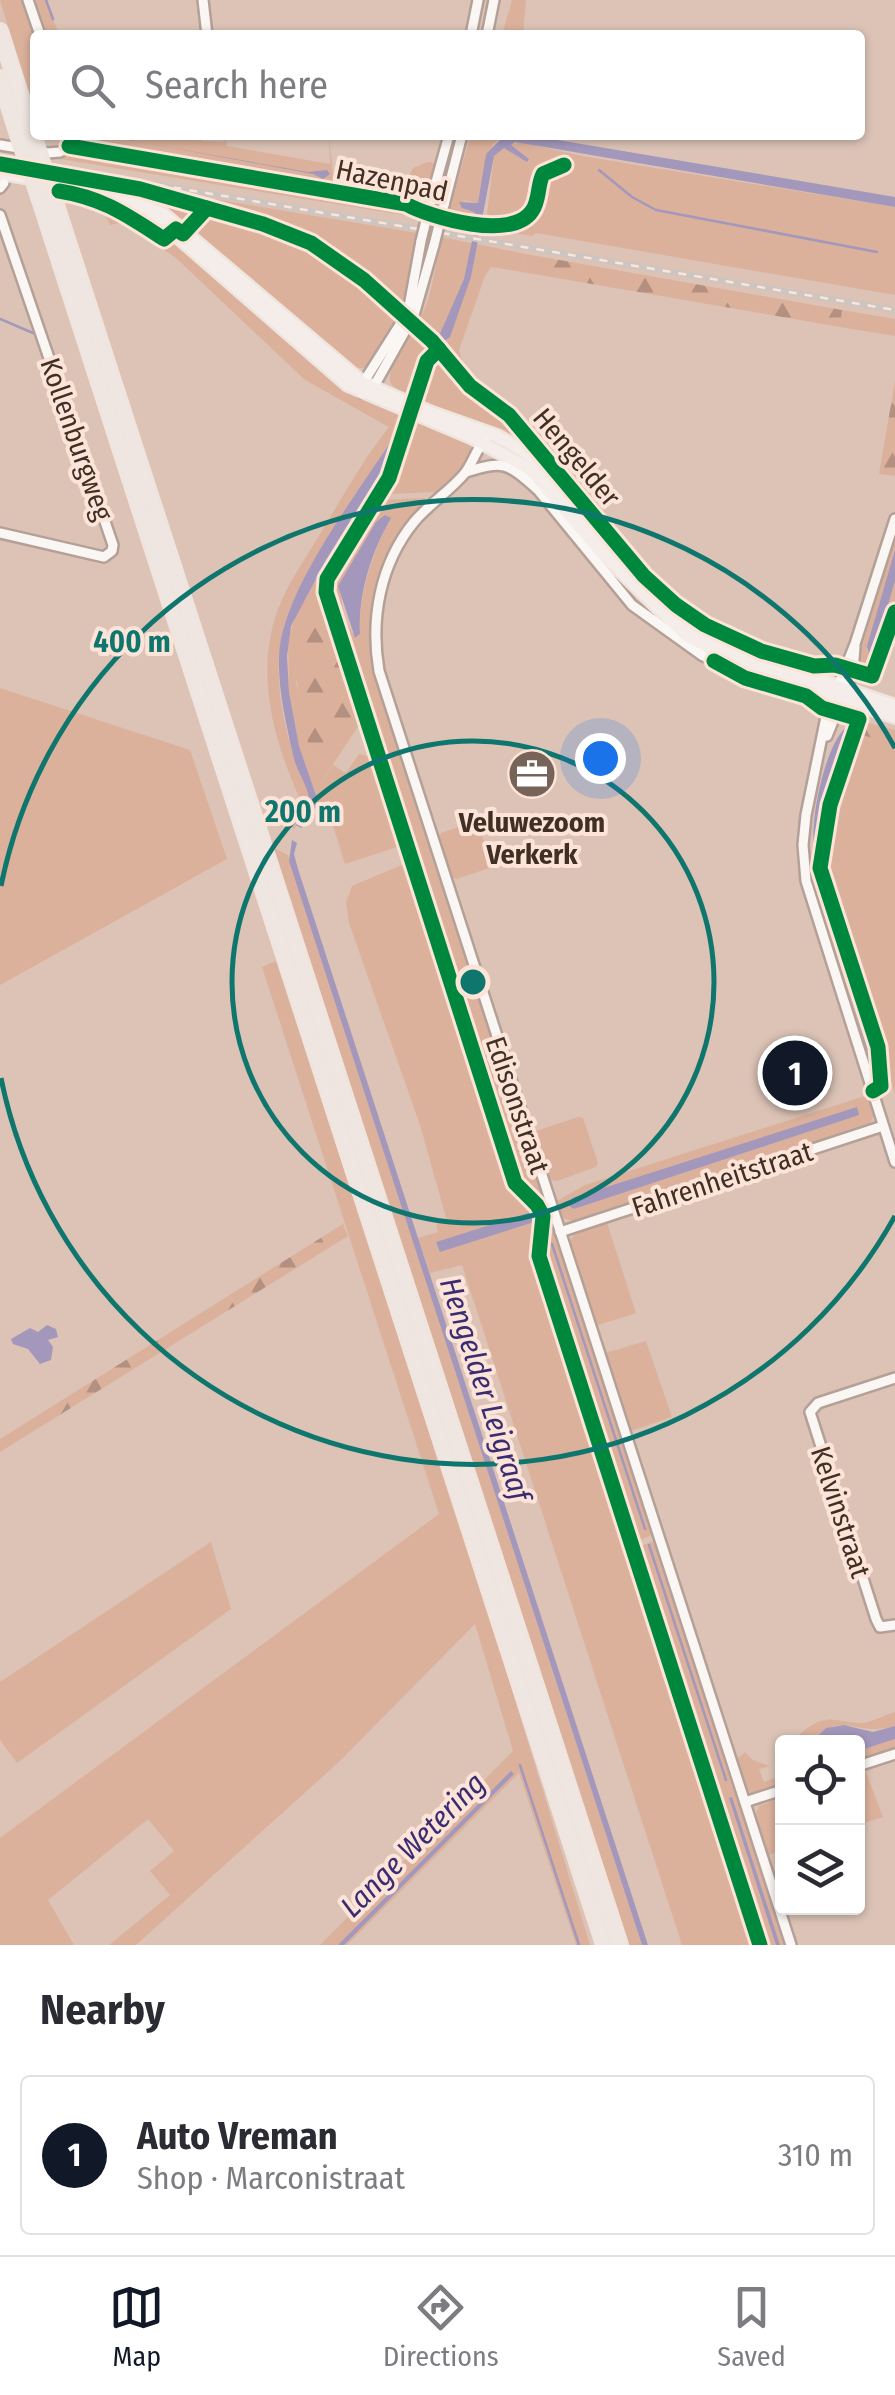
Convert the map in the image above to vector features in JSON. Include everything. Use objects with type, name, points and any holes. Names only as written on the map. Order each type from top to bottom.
[{"type":"highway","points":[[0,32],[30,125]]},
{"type":"highway","points":[[0,78],[16,143],[39,197],[604,1945]]},
{"type":"highway","points":[[35,140],[620,1945]]},
{"type":"main road","name":"Hengelder","points":[[1,181],[22,176],[103,190],[138,202],[328,370],[530,469],[600,551],[686,636],[724,656],[895,706]]},
{"type":"main road","name":"Hengelder","points":[[366,388],[497,436],[524,452],[610,551],[618,566]]},
{"type":"main road","name":"Hengelder","points":[[659,608],[726,647],[895,717]]},
{"type":"street","points":[[28,0],[38,30]]},
{"type":"street","points":[[203,0],[206,30]]},
{"type":"street","points":[[472,30],[478,0]]},
{"type":"street","points":[[488,30],[494,0]]},
{"type":"street","points":[[0,145],[16,143],[56,153],[69,146],[71,140]]},
{"type":"street","points":[[366,388],[408,312],[421,242],[448,140]]},
{"type":"street","points":[[366,388],[414,316],[461,140]]},
{"type":"street","name":"Kollenburgweg","points":[[0,216],[113,544],[112,551],[104,557],[0,533]]},
{"type":"street","points":[[480,445],[497,436]]},
{"type":"street","name":"Hengelder","points":[[480,445],[493,464],[505,466],[538,490],[623,595],[646,616],[703,656],[714,661],[724,656]]},
{"type":"street","name":"Edisonstraat","points":[[480,445],[466,472],[412,524],[397,548],[378,603],[375,648],[386,701],[791,1945]]},
{"type":"street","points":[[466,472],[493,464]]},
{"type":"street","points":[[895,519],[823,746],[803,845],[806,881],[895,1162]]},
{"type":"street","name":"Fahrenheitstraat","points":[[560,1232],[883,1126]]},
{"type":"street","name":"Kelvinstraat","points":[[895,1378],[818,1404],[810,1412],[876,1619],[880,1627],[895,1626]]},
{"type":"street","points":[[865,1764],[895,1754]]},
{"type":"street","points":[[745,1802],[775,1792]]},
{"type":"green space","points":[[0,0],[26,0],[36,30],[30,30],[30,99]]},
{"type":"green space","points":[[30,0],[46,0],[57,30],[41,30]]},
{"type":"green space","points":[[512,0],[526,0],[523,30],[503,30]]},
{"type":"green space","points":[[75,140],[226,140],[227,146],[330,164],[330,140],[334,183],[327,189],[75,145]]},
{"type":"green space","points":[[470,140],[498,140],[493,144],[478,203],[463,200],[475,212],[470,220],[447,216]]},
{"type":"green space","points":[[519,142],[582,156],[895,207],[895,295],[536,233],[532,236],[486,228],[522,224],[533,211],[543,178],[565,166],[563,163],[541,172],[524,218],[504,224],[486,223],[494,156],[504,148],[529,159],[511,145]]},
{"type":"green space","points":[[74,151],[406,206],[422,215],[421,218],[48,157]]},
{"type":"green space","points":[[436,163],[423,211],[405,202],[336,191],[340,184],[338,165],[408,178],[413,168]]},
{"type":"green space","points":[[52,172],[418,233],[401,319],[368,368],[351,368],[188,231],[209,210],[282,234],[350,270],[387,305],[394,306],[391,299],[331,252],[273,224],[163,192]]},
{"type":"green space","points":[[54,176],[124,187],[204,210],[186,229],[156,207],[129,194]]},
{"type":"green space","points":[[57,186],[117,203],[171,233],[162,236],[116,206]]},
{"type":"green space","points":[[100,203],[130,216],[163,240],[174,236],[326,372],[469,440],[467,463],[438,492],[389,494],[385,488],[398,464],[408,430],[400,427],[299,588],[281,640],[279,670],[287,731],[309,798],[307,810],[294,829],[287,823],[300,799],[282,754],[270,707],[271,635],[293,578],[389,427],[305,380],[177,259],[126,222],[110,225]]},
{"type":"green space","points":[[442,237],[526,254],[522,272],[491,267],[485,276],[459,350],[475,386],[423,331],[421,335],[435,348],[429,346],[420,364],[427,367],[440,354],[467,386],[514,423],[543,457],[539,461],[433,411],[396,389],[390,381],[396,357],[424,309]]},
{"type":"green space","points":[[526,254],[842,310],[840,327],[522,272]]},
{"type":"green space","points":[[842,310],[895,319],[895,336],[840,327]]},
{"type":"green space","points":[[895,381],[895,476],[879,474]]},
{"type":"green space","points":[[397,446],[385,480],[323,586],[408,856],[405,857],[327,617],[296,682],[321,783],[333,765],[346,773],[359,754],[368,756],[397,847],[345,864],[329,813],[315,808],[317,798],[299,746],[289,692],[288,638],[298,610],[326,560]]},
{"type":"green space","points":[[425,498],[426,503],[397,543],[387,565],[374,611],[372,635],[378,685],[476,989],[459,995],[328,591],[330,578],[378,500]],"holes":[[[385,515],[390,519],[368,575],[360,634],[356,638],[344,613],[344,582],[374,526]]]},
{"type":"green space","points":[[895,538],[867,651],[874,652],[895,581],[895,605],[871,671],[856,666]]},
{"type":"green space","points":[[308,610],[327,616],[361,722],[320,784],[302,719],[297,675],[297,653]]},
{"type":"green space","points":[[0,688],[190,750],[227,859],[0,985]]},
{"type":"green space","points":[[858,723],[895,730],[895,744],[862,735]]},
{"type":"green space","points":[[860,724],[895,732],[895,1094],[823,862],[834,800]]},
{"type":"green space","points":[[473,822],[479,825],[491,864],[457,879],[448,875],[437,840],[441,833]]},
{"type":"green space","points":[[274,848],[288,855],[642,1945],[629,1945]]},
{"type":"green space","points":[[409,862],[513,1184],[541,1218],[537,1258],[758,1945],[682,1945],[462,1265],[430,1273],[418,1238],[438,1232],[436,1225],[447,1221],[420,1125],[349,923],[346,902],[352,886]]},
{"type":"green space","points":[[822,880],[875,1042],[879,1083],[876,1088],[812,889]],"holes":[[[816,890],[839,943],[873,1051],[871,1060]]]},
{"type":"green space","points":[[276,961],[491,1621],[590,1945],[576,1945],[519,1773],[347,1945],[320,1945],[513,1751],[475,1624],[340,1761],[136,1945],[109,1945],[170,1895],[150,1871],[174,1851],[148,1819],[48,1900],[74,1945],[0,1945],[0,1838],[439,1514],[262,967]]},
{"type":"green space","points":[[478,994],[543,1195],[540,1200],[526,1193],[518,1182],[459,1000]]},
{"type":"green space","points":[[865,1096],[870,1097],[873,1105],[873,1116],[867,1126],[573,1221],[563,1217],[555,1202],[585,1185]],"holes":[[[860,1113],[574,1209],[568,1202],[572,1198]]]},
{"type":"green space","points":[[583,1118],[598,1163],[596,1167],[551,1180],[533,1132]]},
{"type":"green space","points":[[545,1206],[653,1534],[635,1543],[543,1261]]},
{"type":"green space","points":[[607,1223],[636,1313],[596,1326],[570,1240],[577,1232]]},
{"type":"green space","points":[[343,1224],[348,1236],[0,1452],[0,1439]]},
{"type":"green space","points":[[646,1341],[672,1417],[631,1431],[605,1353]]},
{"type":"green space","points":[[211,1542],[231,1609],[17,1763],[0,1740],[0,1682]]},
{"type":"green space","points":[[656,1542],[786,1945],[763,1945],[635,1548]]},
{"type":"green space","points":[[895,1712],[895,1726],[870,1729],[840,1725],[818,1735],[799,1735],[824,1720],[870,1721]]},
{"type":"green space","points":[[895,1739],[895,1749],[865,1759],[865,1749]]},
{"type":"green space","points":[[745,1752],[753,1760],[770,1766],[759,1769],[764,1782],[775,1778],[775,1788],[751,1794],[737,1759]]},
{"type":"green space","points":[[865,1770],[883,1817],[865,1823]]},
{"type":"green space","points":[[775,1800],[775,1853],[766,1856],[754,1818],[759,1806]]},
{"type":"shaded area","points":[[500,140],[558,140],[895,197],[895,207],[515,142],[511,145],[529,159],[527,162],[504,148],[494,156],[471,277],[450,337],[443,342],[439,336],[464,279],[477,217],[459,202],[478,203],[486,154]]},
{"type":"shaded area","points":[[147,143],[308,172],[327,170],[330,174],[323,179]]},
{"type":"shaded area","points":[[364,178],[404,185],[418,192],[414,196],[363,187],[359,183]]},
{"type":"shaded area","points":[[400,427],[403,428],[397,446],[326,560],[291,626],[287,656],[289,692],[299,746],[317,798],[301,828],[296,825],[307,810],[309,798],[294,761],[283,706],[279,657],[283,630],[309,569]]},
{"type":"shaded area","points":[[385,515],[391,518],[367,574],[360,634],[355,638],[338,586],[376,522]]},
{"type":"shaded area","points":[[895,550],[895,581],[874,653],[869,654],[867,646]]},
{"type":"shaded area","points":[[849,725],[814,845],[821,781],[833,746]]},
{"type":"shaded area","points":[[292,840],[297,843],[294,854],[298,869],[648,1945],[642,1945],[289,861]]},
{"type":"shaded area","points":[[818,888],[839,943],[874,1060],[865,1044]]},
{"type":"shaded area","points":[[857,1107],[859,1115],[574,1209],[569,1206],[572,1198]]},
{"type":"shaded area","points":[[531,1212],[536,1216],[534,1222],[440,1252],[436,1242]]},
{"type":"shaded area","points":[[47,1325],[56,1329],[58,1337],[48,1340],[53,1347],[51,1360],[40,1364],[28,1349],[13,1344],[11,1339],[30,1328],[38,1332]]},
{"type":"shaded area","points":[[844,1725],[873,1732],[895,1726],[895,1739],[865,1749],[865,1735],[818,1735],[826,1728]]},
{"type":"shaded area","points":[[511,1771],[514,1774],[344,1945],[338,1945]]},
{"type":"shaded area","points":[[732,1797],[780,1945],[776,1945],[729,1798]]},
{"type":"waterway","points":[[46,0],[53,19]]},
{"type":"waterway","points":[[599,170],[632,197],[656,210],[877,252]]},
{"type":"waterway","points":[[0,319],[33,333]]},
{"type":"waterway","points":[[552,1244],[645,1529]]},
{"type":"waterway","points":[[649,1545],[726,1780]]},
{"type":"waterway","points":[[520,1765],[579,1945]]},
{"type":"railway","points":[[0,158],[895,310]]},
{"type":"cycle path","name":"Hazenpad","points":[[69,146],[406,204],[452,220],[490,226],[522,220],[535,207],[543,174],[564,165]]},
{"type":"cycle path","points":[[0,164],[140,189],[263,224],[311,243],[364,280],[432,341],[470,386],[509,415],[644,576],[705,625],[761,651],[872,676],[895,612]]},
{"type":"cycle path","points":[[59,191],[103,203],[164,239],[176,229],[183,234],[207,208]]},
{"type":"cycle path","points":[[439,349],[427,361],[389,478],[327,579],[326,592],[515,1183],[543,1216],[539,1256],[760,1945]]},
{"type":"cycle path","points":[[714,661],[745,678],[806,696],[822,708],[859,719],[830,805],[820,868],[878,1047],[881,1086],[873,1091]]},
{"type":"place","name":"Veluwezoom Verkerk","points":[[532,774]]},
{"type":"place","name":"Auto Vreman","points":[[795,1073]]},
{"type":"water label","name":"Hengelder Leigraaf","points":[[485,1389]]},
{"type":"water label","name":"Lange Wetering","points":[[413,1845]]}]
